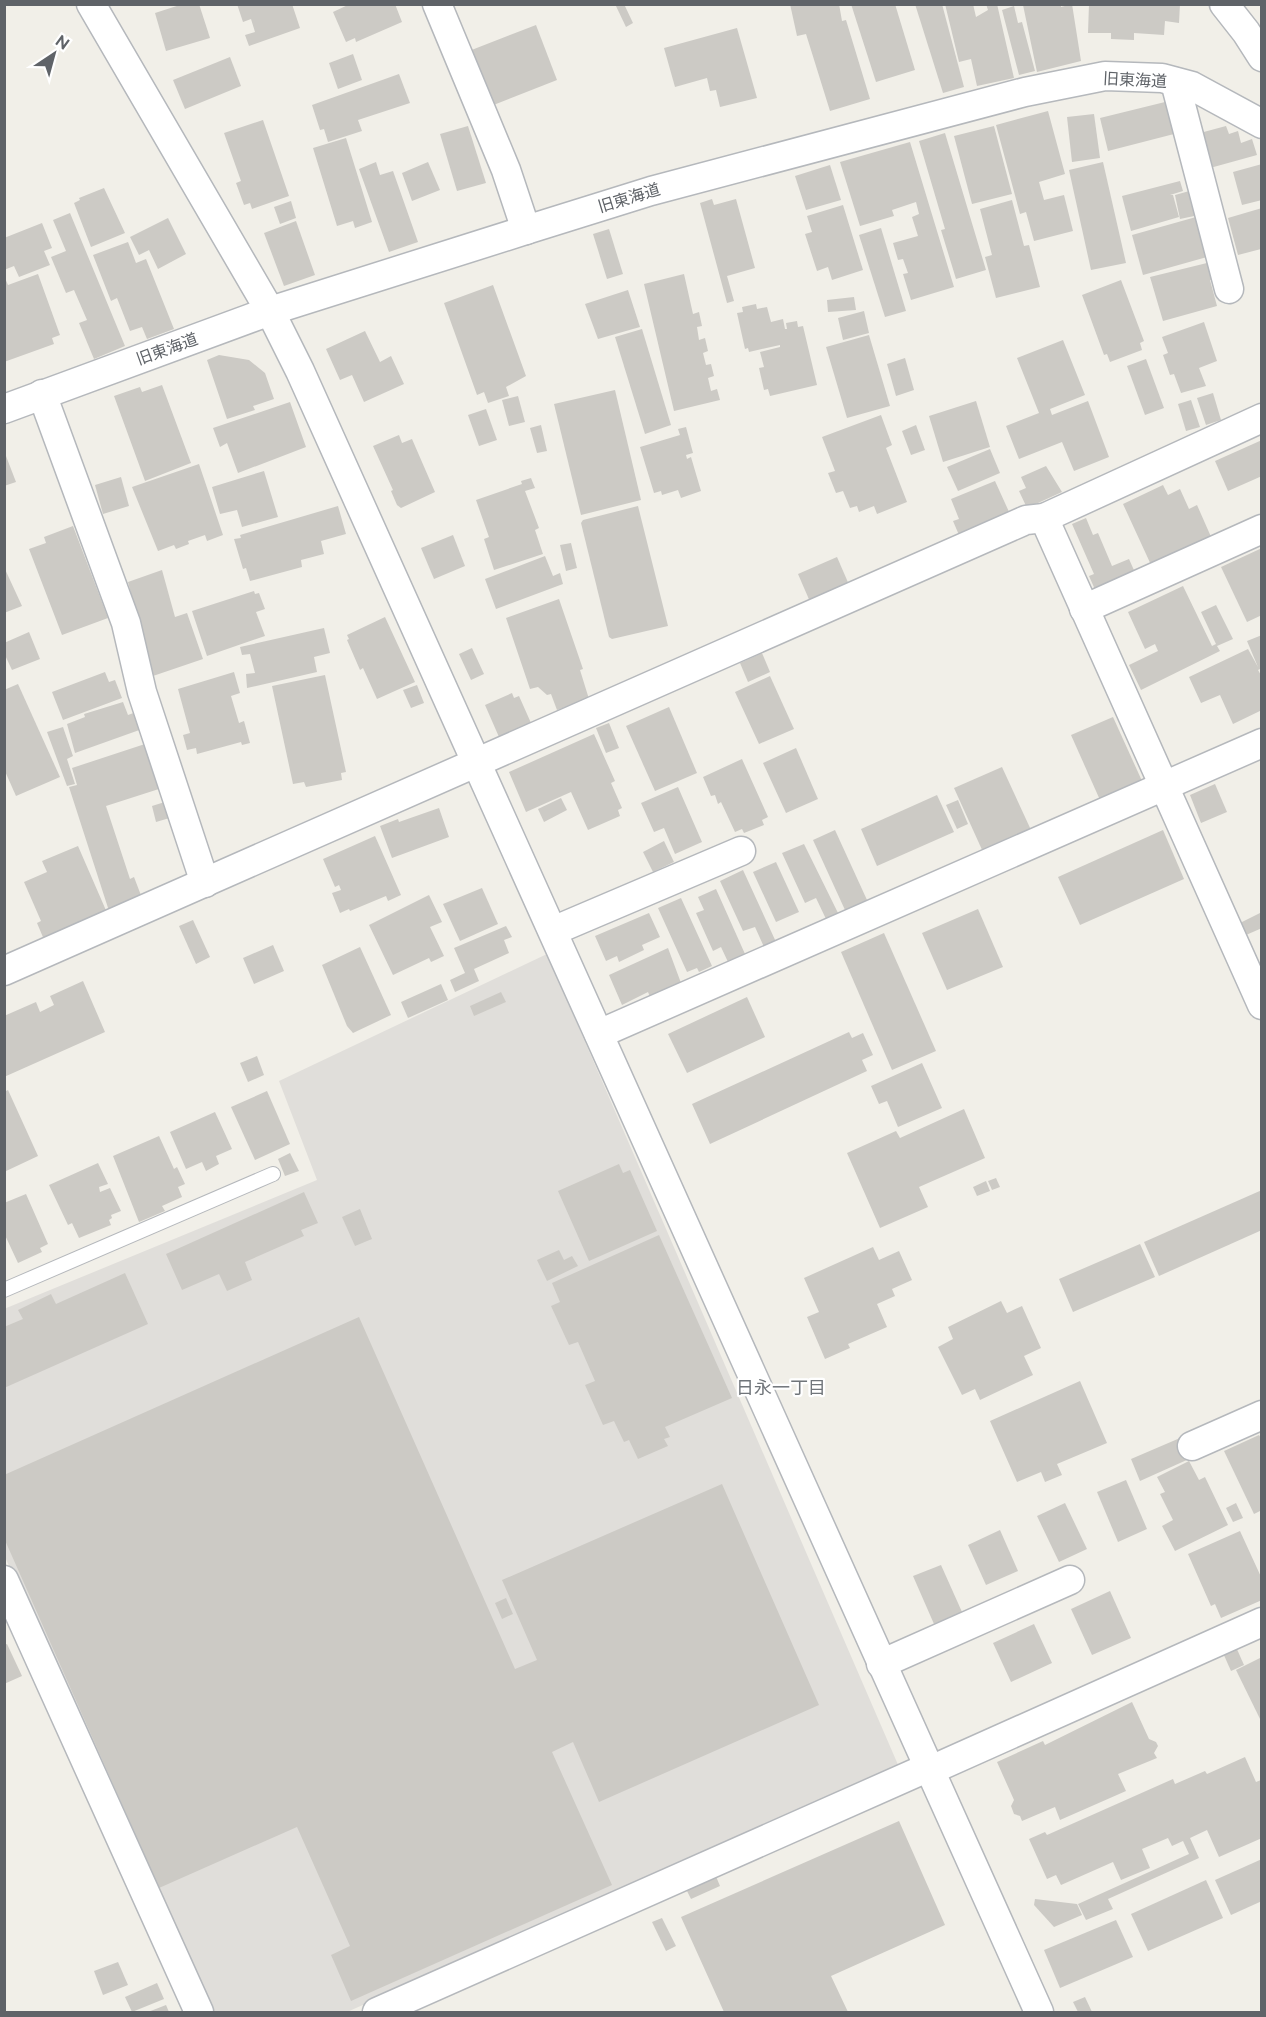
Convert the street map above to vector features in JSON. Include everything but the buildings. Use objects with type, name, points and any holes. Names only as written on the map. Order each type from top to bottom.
[{"type":"street","points":[[91,4],[270,311],[300,371],[1039,2013]]},
{"type":"street","points":[[437,4],[501,160],[526,230]]},
{"type":"street","points":[[1224,4],[1262,57]]},
{"type":"street","name":"旧東海道","points":[[4,409],[270,311],[651,191],[1025,92],[1105,76],[1162,78],[1192,86],[1262,124]]},
{"type":"street","points":[[1175,82],[1229,289]]},
{"type":"street","points":[[42,394],[126,623],[142,692],[205,883]]},
{"type":"street","points":[[4,971],[1026,520],[1044,518],[1262,418]]},
{"type":"street","points":[[1044,518],[1166,786],[1254,968],[1262,1005]]},
{"type":"street","points":[[1084,609],[1262,530]]},
{"type":"street","points":[[599,1034],[1262,743]]},
{"type":"street","points":[[553,931],[741,851]]},
{"type":"street","points":[[1192,1446],[1262,1415]]},
{"type":"street","points":[[4,1580],[199,2013]]},
{"type":"street","points":[[881,1664],[1070,1580]]},
{"type":"street","points":[[377,2013],[1262,1622]]},
{"type":"lane","points":[[4,1290],[273,1174]]},
{"type":"shaded area","points":[[547,954],[899,1767],[347,2012],[211,2012],[5,1557],[4,1309],[317,1180],[279,1081]]},
{"type":"district","name":"日永一丁目","points":[[781,1387]]}]
